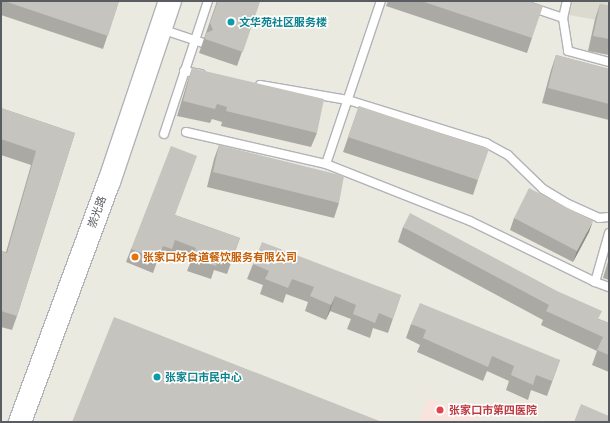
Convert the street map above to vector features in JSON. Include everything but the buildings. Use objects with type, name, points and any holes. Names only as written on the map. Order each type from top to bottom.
[{"type":"street","name":"崇光路","points":[[20,422],[109,182],[170,1]]},
{"type":"lane","points":[[164,134],[184,71],[199,42],[208,1]]},
{"type":"lane","points":[[326,164],[381,1]]},
{"type":"lane","points":[[513,1],[563,18]]},
{"type":"lane","points":[[567,1],[563,18],[568,51],[609,62]]},
{"type":"lane","points":[[161,29],[199,42]]},
{"type":"lane","points":[[184,71],[212,76]]},
{"type":"lane","points":[[250,83],[348,100],[486,143],[508,155],[543,189],[568,204],[599,218],[609,217]]},
{"type":"lane","points":[[186,132],[326,164],[470,221],[595,282],[609,287]]},
{"type":"lane","points":[[595,282],[609,233]]},
{"type":"shaded area","points":[[573,1],[609,1],[609,22],[569,15]]},
{"type":"shaded area","name":"张家口市第四医院","points":[[428,398],[485,422],[418,422]]},
{"type":"place","name":"文华苑社区服务楼","points":[[231,22]]},
{"type":"place","name":"张家口好食道餐饮服务有限公司","points":[[135,257]]},
{"type":"place","name":"张家口市民中心","points":[[157,377]]},
{"type":"place","name":"张家口市第四医院","points":[[440,410]]}]
